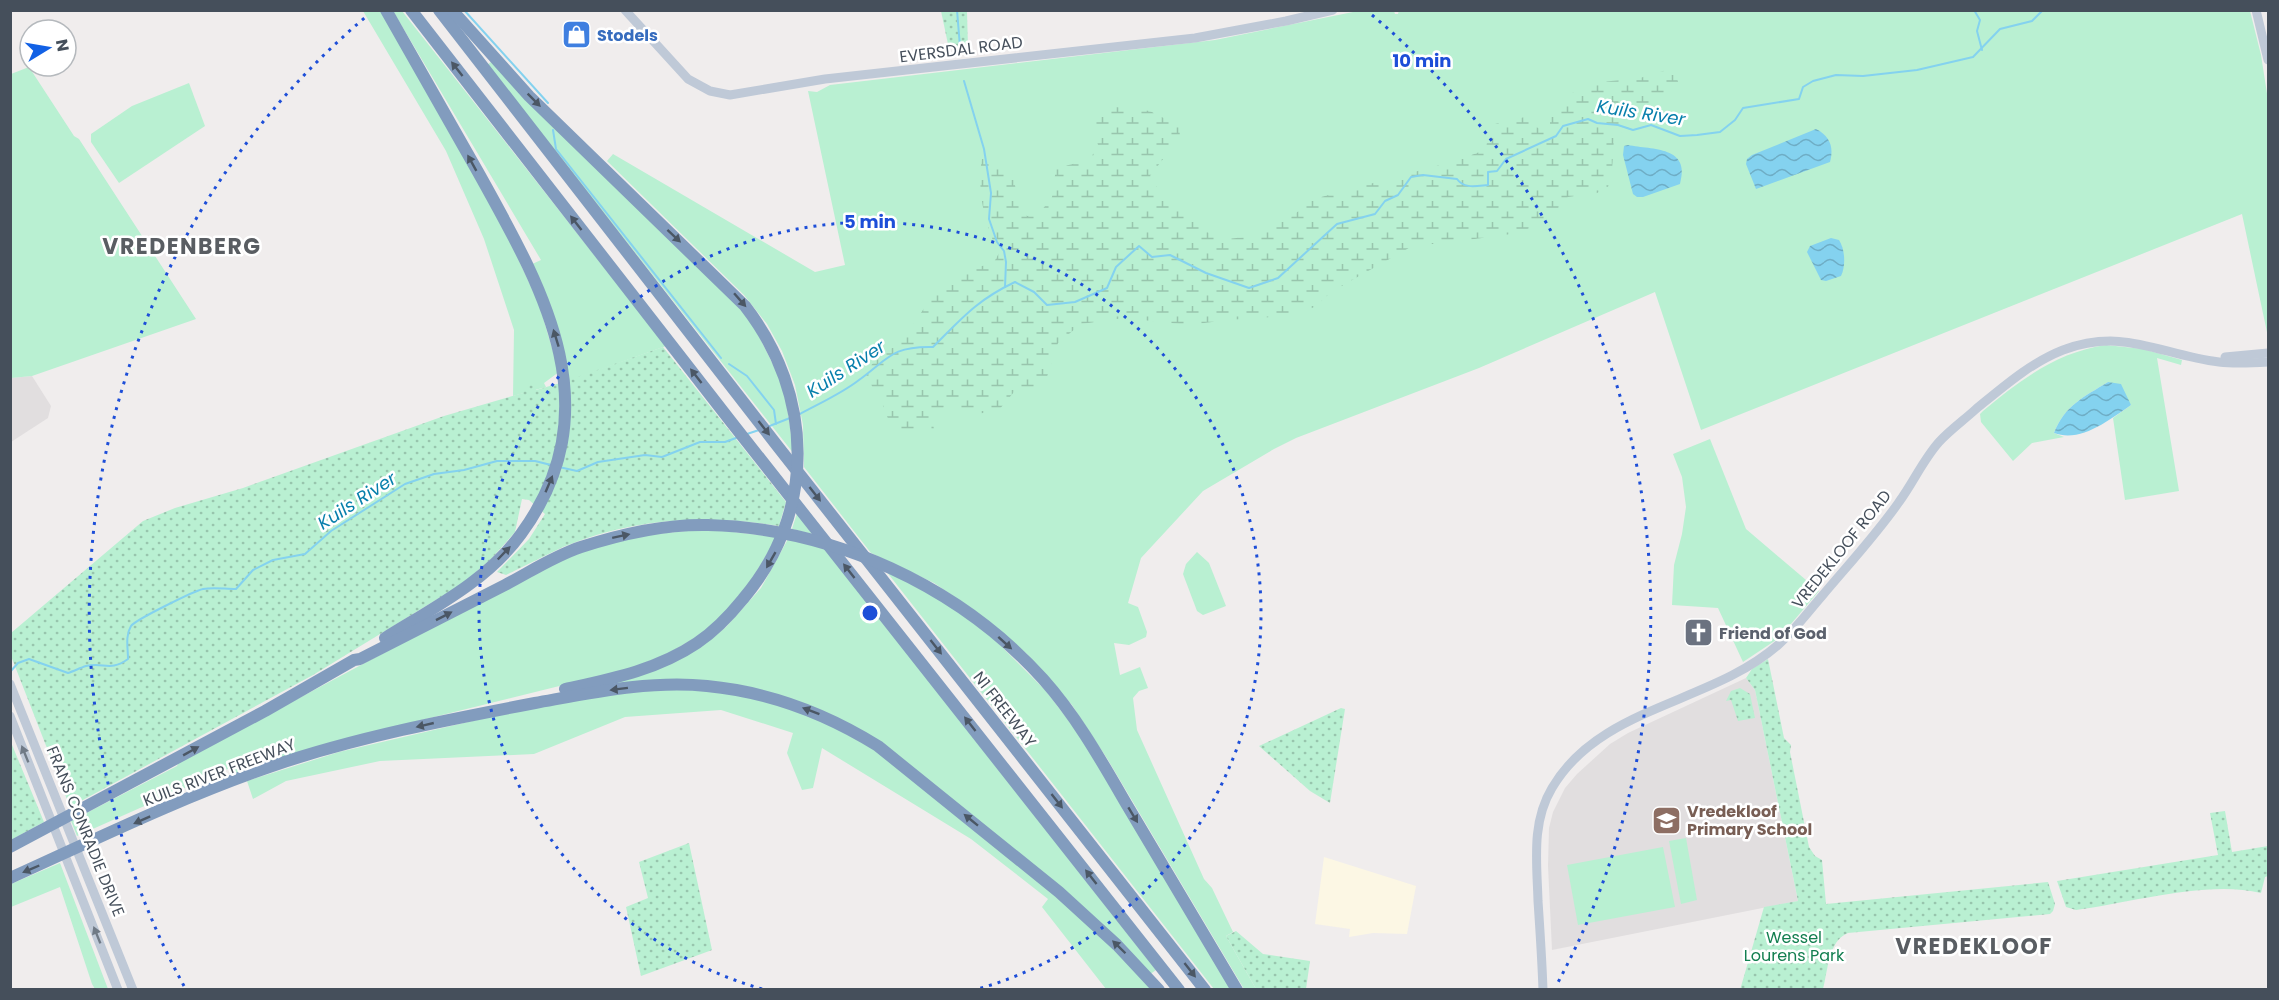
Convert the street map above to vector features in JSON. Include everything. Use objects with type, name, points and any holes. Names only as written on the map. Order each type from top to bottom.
[{"type":"highway","points":[[354,660],[467,587],[503,555],[521,535],[538,507],[557,465],[566,396],[558,345],[546,309],[526,263],[386,10]]},
{"type":"highway","points":[[411,10],[732,423],[1179,990]]},
{"type":"highway","name":"N1 FREEWAY","points":[[439,10],[779,448],[1205,990]]},
{"type":"highway","points":[[452,10],[529,96],[745,306],[772,346],[787,383],[798,439],[795,493],[788,523],[776,551],[751,590],[719,626],[698,643],[652,666],[622,676],[530,697],[482,712]]},
{"type":"highway","points":[[354,660],[360,659],[545,563],[610,539],[672,527],[706,525],[741,528],[815,541],[862,556],[923,585],[985,625],[1042,678],[1064,704],[1088,739],[1237,990]]},
{"type":"highway","name":"KUILS RIVER FREEWAY","points":[[10,847],[265,711],[354,660]]},
{"type":"highway","points":[[482,712],[576,695],[683,684],[745,691],[784,701],[820,714],[851,729],[878,746],[926,783],[1059,892],[1117,945],[1159,990]]},
{"type":"highway","name":"KUILS RIVER FREEWAY","points":[[10,878],[217,786],[282,763],[344,744],[482,712]]},
{"type":"street","name":"EVERSDAL ROAD","points":[[625,10],[688,79],[710,91],[730,94],[825,79],[1195,38],[1333,10]]},
{"type":"street","points":[[2256,10],[2268,60]]},
{"type":"street","name":"VREDEKLOOF ROAD","points":[[1543,990],[1537,831],[1546,799],[1556,782],[1570,765],[1600,739],[1624,724],[1736,672],[1777,646],[1899,503],[1939,442],[2006,384],[2035,364],[2063,350],[2104,340],[2134,342],[2188,357],[2219,362],[2268,362]]},
{"type":"street","name":"VREDEKLOOF ROAD","points":[[2205,359],[2268,353]]},
{"type":"street","name":"FRANS CONRADIE DRIVE","points":[[11,686],[133,990]]},
{"type":"street","name":"FRANS CONRADIE DRIVE","points":[[10,717],[118,990]]},
{"type":"shaded area","points":[[32,376],[51,406],[48,418],[11,442],[11,378]]},
{"type":"shaded area","name":"Vredekloof Primary School","points":[[1746,678],[1755,690],[1798,901],[1552,950],[1548,866],[1549,828],[1553,812],[1565,788],[1610,744],[1628,733]]},
{"type":"shaded area","points":[[1324,857],[1416,886],[1407,934],[1373,933],[1349,937],[1350,929],[1315,924]]},
{"type":"green space","points":[[1399,10],[2250,11],[2261,55],[2268,100],[2268,337],[2242,214],[1701,430],[1655,292],[1479,368],[1296,438],[1203,491],[1141,558],[1128,603],[1138,607],[1147,632],[1146,637],[1129,645],[1114,643],[1120,675],[1140,667],[1148,688],[1139,691],[1133,698],[1137,730],[1204,879],[1212,888],[1233,932],[1226,936],[1256,989],[1244,989],[1108,760],[1072,705],[1027,654],[974,610],[934,583],[871,553],[804,467],[803,425],[795,385],[782,351],[767,324],[744,295],[607,161],[613,154],[815,272],[845,265],[808,91],[817,92],[830,85],[1215,40],[1358,11],[1394,11],[1398,14]]},
{"type":"green space","points":[[363,11],[381,11],[502,224],[539,304],[559,372],[544,383],[546,387],[513,396],[514,330],[484,239],[446,151]]},
{"type":"green space","points":[[393,11],[402,11],[666,346],[568,381],[530,265],[541,260]]},
{"type":"green space","points":[[941,11],[967,11],[968,48],[949,49]]},
{"type":"green space","points":[[491,62],[721,288],[752,322],[784,387],[794,454],[487,65]]},
{"type":"green space","points":[[1673,68],[1680,87],[1668,99],[1652,105],[1634,124],[1614,137],[1612,171],[1608,187],[1597,193],[1568,197],[1544,224],[1511,234],[1438,244],[1416,244],[1331,292],[1315,307],[1285,316],[1189,325],[1124,318],[1081,324],[1058,343],[1043,389],[1025,395],[1014,392],[998,411],[968,415],[946,407],[932,411],[934,431],[896,432],[865,370],[904,338],[929,301],[941,288],[971,268],[993,264],[999,253],[989,229],[982,202],[980,175],[984,149],[1014,180],[1019,206],[1027,216],[1038,215],[1052,197],[1056,168],[1088,163],[1098,145],[1093,126],[1102,114],[1115,107],[1150,111],[1179,126],[1180,137],[1150,176],[1163,197],[1186,213],[1217,240],[1246,237],[1294,215],[1310,200],[1455,161],[1485,150],[1489,134],[1495,124],[1525,117],[1543,132],[1550,127],[1550,112],[1568,95],[1592,83],[1640,78]]},
{"type":"green space","points":[[18,71],[18,78],[36,78],[74,136],[79,139],[196,319],[32,376],[11,378],[11,74]]},
{"type":"green space","points":[[189,83],[205,126],[119,183],[91,142],[91,134],[132,106]]},
{"type":"green space","points":[[2106,345],[2143,349],[2182,360],[2181,365],[2157,358],[2179,491],[2125,500],[2113,418],[2131,405],[2108,382],[2083,397],[2064,415],[2054,433],[2064,437],[2032,443],[2013,461],[1981,422],[1980,414],[1983,411],[2025,378],[2071,354]]},
{"type":"green space","points":[[663,347],[786,502],[779,526],[724,520],[642,524],[589,537],[506,575],[497,572],[529,539],[545,514],[529,500],[522,499],[515,532],[491,559],[462,584],[313,675],[70,807],[11,656],[11,633],[143,521],[444,416],[523,393],[521,389],[532,383],[536,390]]},
{"type":"green space","points":[[1710,439],[1746,529],[1819,591],[1779,638],[1743,662],[1718,608],[1672,605],[1674,565],[1686,507],[1682,477],[1673,454]]},
{"type":"green space","points":[[797,513],[812,534],[792,529]]},
{"type":"green space","points":[[707,529],[777,537],[742,596],[703,633],[669,653],[632,668],[361,735],[235,775],[232,767],[77,836],[71,821],[568,556],[636,536]]},
{"type":"green space","points":[[788,539],[824,548],[1156,970],[1149,975],[930,783],[781,696],[611,683],[705,644],[726,627],[761,588]]},
{"type":"green space","points":[[1197,552],[1209,563],[1226,606],[1203,615],[1197,611],[1183,574],[1186,564]]},
{"type":"green space","points":[[886,571],[950,605],[994,639],[1046,691],[1084,741],[1231,989],[1214,989]]},
{"type":"green space","name":"Wessel Lourens Park","points":[[1768,659],[1784,738],[1791,745],[1790,752],[1809,847],[1815,856],[1822,860],[1826,904],[2048,882],[2055,904],[2053,911],[2050,914],[1848,933],[1841,937],[1833,949],[1823,989],[1740,990],[1764,907],[1798,901],[1755,690],[1746,678],[1752,669]]},
{"type":"green space","points":[[1740,688],[1750,694],[1755,718],[1738,721],[1731,700],[1726,701],[1731,691]]},
{"type":"green space","points":[[664,689],[706,690],[754,697],[800,710],[870,746],[1040,882],[1099,934],[1153,989],[1106,989],[1042,907],[1048,899],[971,839],[822,748],[813,788],[802,790],[787,753],[793,733],[721,710],[625,717],[534,754],[380,761],[286,781],[253,799],[247,781],[339,752],[520,710],[578,699]]},
{"type":"green space","points":[[1341,708],[1345,709],[1330,803],[1310,791],[1259,746]]},
{"type":"green space","points":[[10,740],[44,822],[11,840],[10,840]]},
{"type":"green space","points":[[2225,811],[2232,852],[2268,846],[2268,876],[2265,877],[2261,893],[2217,889],[2169,894],[2076,910],[2066,907],[2057,881],[2218,855],[2210,813]]},
{"type":"green space","points":[[1686,838],[1697,900],[1681,904],[1669,841]]},
{"type":"green space","points":[[689,843],[712,950],[641,976],[626,907],[648,898],[639,862]]},
{"type":"green space","points":[[1663,847],[1675,907],[1578,925],[1567,865]]},
{"type":"green space","points":[[60,863],[108,989],[95,989],[92,984],[60,887],[11,907],[11,884]]},
{"type":"green space","points":[[1236,931],[1263,954],[1310,961],[1306,989],[1256,989],[1226,936]]},
{"type":"water","points":[[1816,129],[1830,142],[1830,162],[1756,189],[1746,164],[1747,159]]},
{"type":"water","points":[[1624,146],[1667,152],[1675,156],[1682,172],[1680,184],[1643,197],[1633,194],[1623,155]]},
{"type":"water","points":[[1831,238],[1839,240],[1841,244],[1844,253],[1844,267],[1841,276],[1826,281],[1821,280],[1807,252],[1810,246]]},
{"type":"water","points":[[2108,382],[2121,384],[2131,405],[2104,423],[2084,432],[2074,435],[2054,433],[2058,423],[2070,409],[2083,397]]},
{"type":"waterway","points":[[464,10],[548,103]]},
{"type":"waterway","points":[[957,10],[960,47]]},
{"type":"waterway","points":[[1974,10],[1980,20],[1977,31],[1982,50]]},
{"type":"waterway","name":"Kuils River","points":[[798,415],[845,390],[899,351],[933,347],[980,303],[1015,282],[1034,292],[1047,305],[1075,302],[1107,288],[1116,267],[1139,246],[1152,257],[1170,255],[1206,273],[1249,288],[1278,278],[1337,224],[1375,214],[1385,201],[1398,195],[1411,177],[1423,175],[1457,179],[1467,186],[1488,185],[1488,172],[1497,171],[1506,159],[1556,136],[1563,126],[1588,119],[1633,130],[1651,125],[1680,136],[1720,132],[1735,120],[1743,108],[1799,99],[1803,87],[1813,81],[1836,75],[1863,76],[1917,70],[1973,57],[2000,29],[2032,21],[2043,10]]},
{"type":"waterway","points":[[964,81],[984,149],[991,193],[989,219],[997,242],[1004,251],[1005,287]]},
{"type":"waterway","points":[[553,130],[556,149],[721,358]]},
{"type":"waterway","points":[[729,364],[747,376],[774,410],[776,424]]},
{"type":"waterway","name":"Kuils River","points":[[767,427],[790,418]]},
{"type":"waterway","name":"Kuils River","points":[[747,434],[759,430]]},
{"type":"waterway","name":"Kuils River","points":[[559,467],[577,471],[598,462],[645,455],[662,457],[700,442],[725,442],[736,438]]},
{"type":"waterway","name":"Kuils River","points":[[10,672],[18,663],[29,659],[68,673],[86,666],[112,666],[122,663],[128,659],[128,634],[135,623],[203,589],[236,589],[253,570],[273,560],[305,554],[331,531],[405,484],[434,474],[464,470],[497,461],[535,461],[551,465]]},
{"type":"place","name":"Stodels","points":[[576,35]]},
{"type":"place","name":"Friend of God","points":[[1698,633]]},
{"type":"place","name":"Vredekloof Primary School","points":[[1666,820]]},
{"type":"district","name":"VREDENBERG","points":[[182,246]]},
{"type":"district","name":"VREDEKLOOF","points":[[1974,946]]}]
